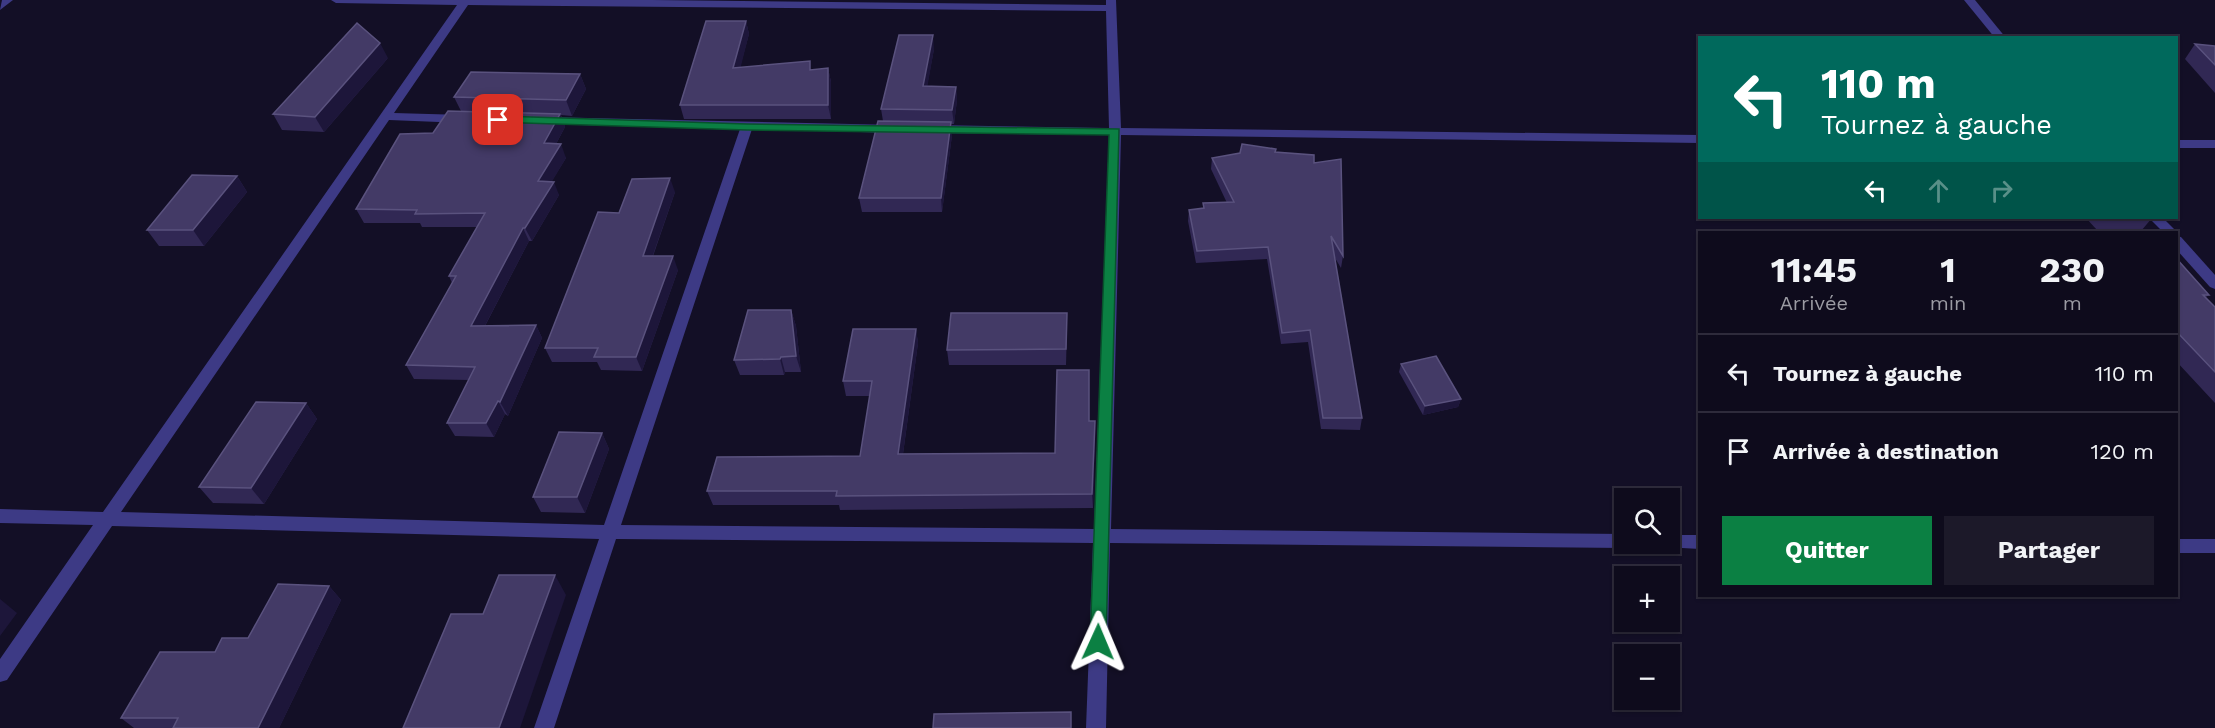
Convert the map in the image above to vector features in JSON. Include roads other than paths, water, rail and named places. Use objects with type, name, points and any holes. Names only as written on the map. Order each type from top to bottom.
[{"type":"street","points":[[0,7],[8,0]]},
{"type":"street","points":[[336,0],[1112,4],[1115,131],[1096,728]]},
{"type":"street","points":[[1969,0],[1999,36]]},
{"type":"street","points":[[0,674],[384,116],[466,1]]},
{"type":"street","points":[[384,116],[478,119]]},
{"type":"street","points":[[536,121],[747,127],[1698,139]]},
{"type":"street","points":[[544,728],[747,127]]},
{"type":"street","points":[[2178,144],[2215,144]]},
{"type":"street","points":[[2157,219],[2168,231]]},
{"type":"street","points":[[2178,242],[2215,284]]},
{"type":"street","points":[[0,516],[610,532],[1614,542]]},
{"type":"street","points":[[1680,542],[1698,542]]},
{"type":"street","points":[[2178,546],[2215,546]]}]
